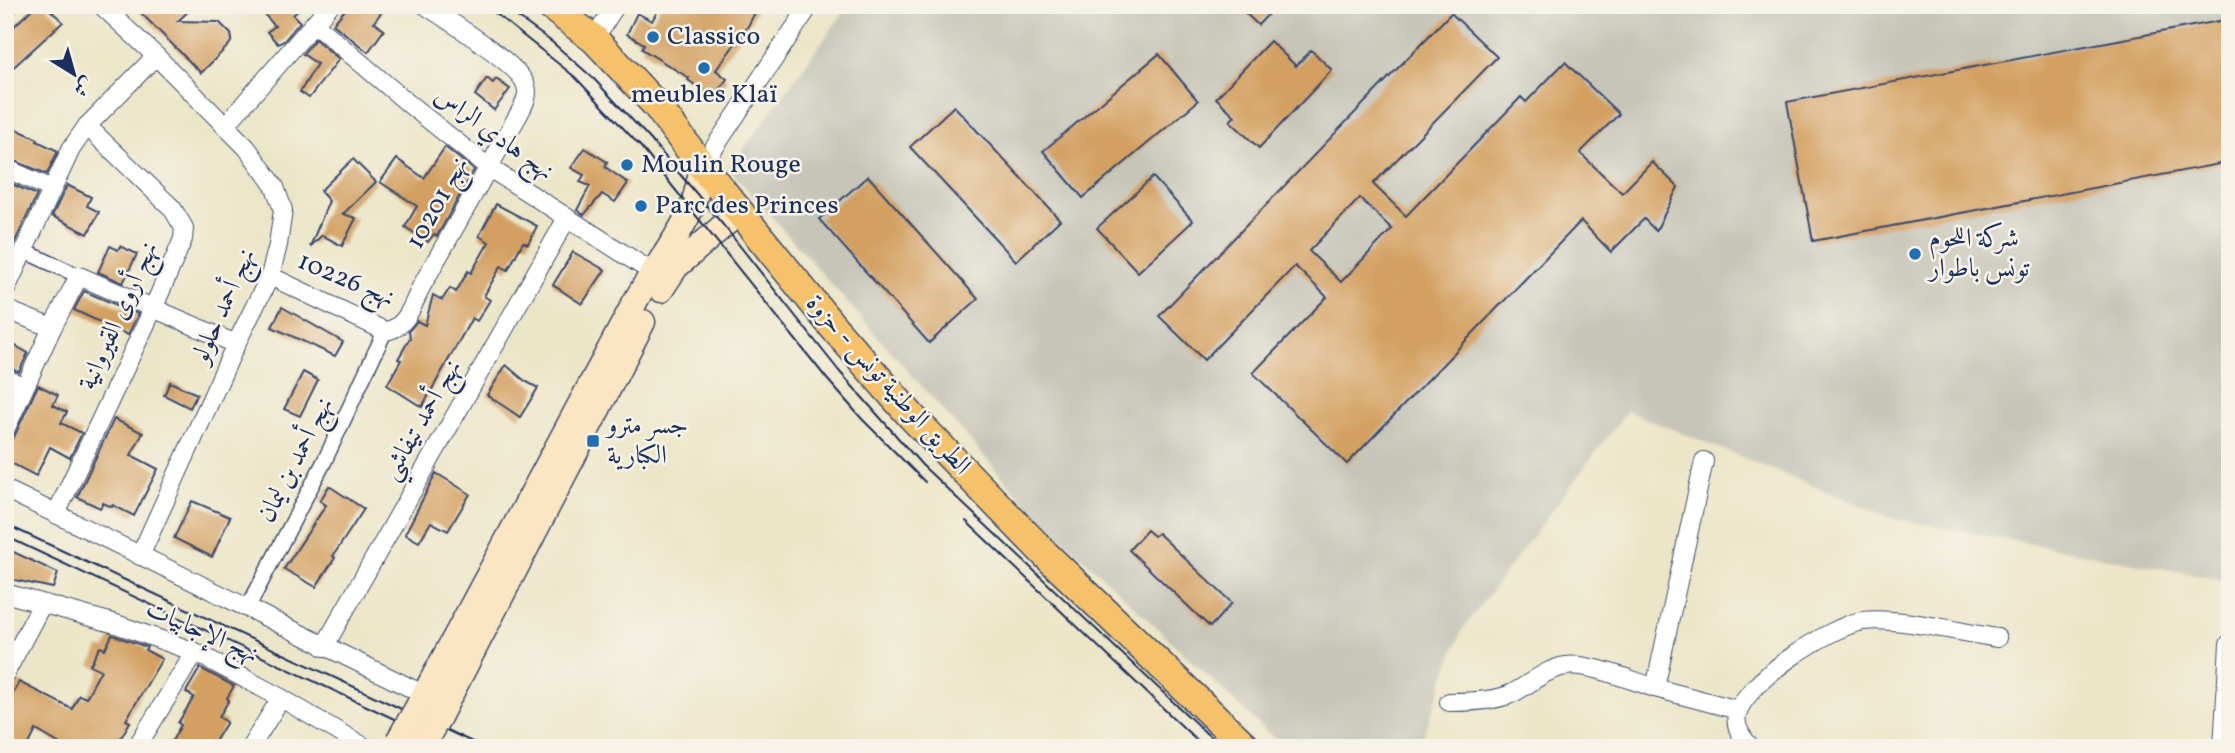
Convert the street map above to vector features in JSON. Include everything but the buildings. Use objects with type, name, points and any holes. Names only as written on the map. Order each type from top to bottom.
[{"type":"main road","name":"الطريق الوطنية تونس - حزوة","points":[[549,5],[594,39],[657,106],[702,166],[834,328],[912,417],[1046,555],[1247,748]]},
{"type":"main road","points":[[431,707],[652,272],[673,243],[691,208],[702,166]]},
{"type":"main road","points":[[404,745],[431,707],[668,278],[676,267],[739,212]]},
{"type":"street","points":[[5,12],[9,5]]},
{"type":"street","name":"نهج أحمد حلولو","points":[[101,5],[156,56],[263,168],[275,187],[283,211],[270,276],[236,344],[140,556]]},
{"type":"street","points":[[225,126],[330,5]]},
{"type":"street","name":"نهج 10201","points":[[421,287],[527,97],[527,89],[517,70],[425,5]]},
{"type":"street","points":[[594,39],[616,5]]},
{"type":"street","points":[[702,166],[810,5]]},
{"type":"street","name":"نهج هادي الراس","points":[[315,24],[488,167],[652,272]]},
{"type":"street","points":[[5,291],[71,149],[87,126],[156,56]]},
{"type":"street","name":"نهج أروى القيروانية","points":[[56,514],[153,309],[183,239],[184,228],[172,208],[87,126]]},
{"type":"street","points":[[5,168],[52,189]]},
{"type":"street","name":"نهج أحمد تيفاشي","points":[[324,647],[566,218]]},
{"type":"street","points":[[24,251],[236,344]]},
{"type":"street","points":[[5,430],[79,276]]},
{"type":"street","name":"نهج 10226","points":[[270,276],[385,331],[391,331],[401,325],[421,287]]},
{"type":"street","points":[[5,309],[52,328]]},
{"type":"street","name":"نهج أحمد بن ليمان","points":[[247,609],[324,462],[385,331]]},
{"type":"street","points":[[5,379],[24,387]]},
{"type":"street","points":[[1655,688],[1704,461]]},
{"type":"street","points":[[5,489],[324,647],[431,707]]},
{"type":"street","name":"نهج الإجابيات","points":[[5,593],[116,624],[195,652],[366,748]]},
{"type":"street","points":[[5,674],[42,604]]},
{"type":"street","points":[[1751,748],[1738,730],[1736,717],[1741,702],[1768,673],[1848,624],[1880,621],[1997,638]]},
{"type":"street","points":[[2223,748],[2229,644]]},
{"type":"street","points":[[136,748],[195,652]]},
{"type":"street","points":[[1449,702],[1468,702],[1510,695],[1540,676],[1565,666],[1581,665],[1738,710]]},
{"type":"street","points":[[250,748],[281,698]]},
{"type":"shaded area","points":[[849,5],[2230,5],[2230,581],[1892,518],[1627,411],[1462,630],[1419,748],[1284,748],[1028,506],[729,169]]},
{"type":"tram line","points":[[485,5],[575,77],[641,147],[827,379],[862,419],[925,482]]},
{"type":"tram line","points":[[501,5],[552,42],[593,78],[650,139],[724,226],[839,371],[922,465],[1222,748]]},
{"type":"tram line","points":[[966,521],[1205,748]]},
{"type":"tram line","points":[[5,524],[485,748]]},
{"type":"tram line","points":[[5,536],[456,748]]},
{"type":"place","name":"Classico","points":[[653,37]]},
{"type":"place","name":"meubles Klaï","points":[[704,68]]},
{"type":"place","name":"Moulin Rouge","points":[[627,165]]},
{"type":"place","name":"Parc des Princes","points":[[641,206]]},
{"type":"place","name":"شركة اللحوم تونس باطوار","points":[[1915,254]]},
{"type":"place","name":"جسر مترو الكبارية","points":[[593,441]]}]
